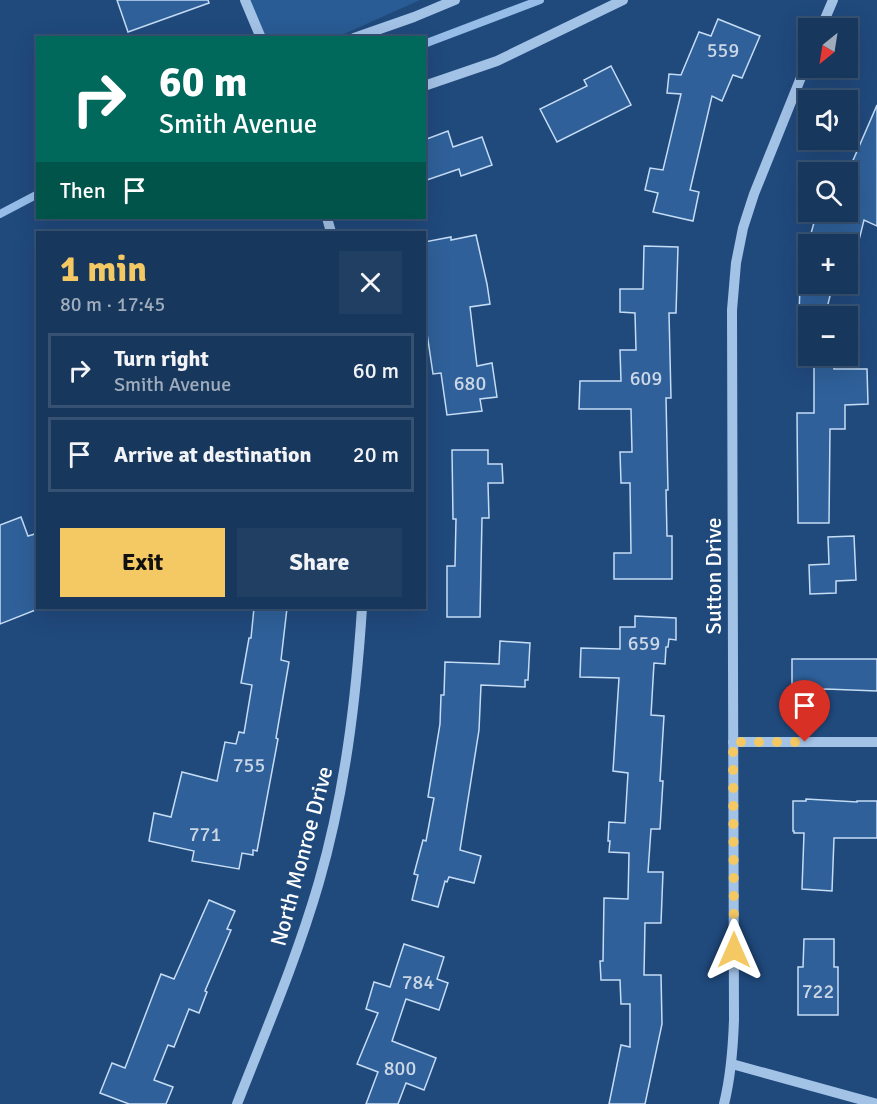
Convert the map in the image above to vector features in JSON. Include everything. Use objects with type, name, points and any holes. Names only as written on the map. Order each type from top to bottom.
[{"type":"street","points":[[245,0],[260,36]]},
{"type":"street","points":[[360,36],[456,0]]},
{"type":"street","points":[[426,85],[497,61],[622,0]]},
{"type":"street","points":[[825,18],[833,0]]},
{"type":"street","name":"Sutton Drive","points":[[724,1104],[732,1064],[734,1020],[732,310],[736,263],[743,228],[754,194],[801,78]]},
{"type":"street","name":"North Monroe Drive","points":[[237,1104],[287,977],[320,880],[339,800],[350,736],[358,674],[362,609]]},
{"type":"street","points":[[733,742],[877,742]]},
{"type":"street","points":[[732,1064],[877,1104]]},
{"type":"shaded area","points":[[243,0],[420,0],[339,36],[259,36]]},
{"type":"building","points":[[117,0],[208,0],[209,3],[128,32]]},
{"type":"building","points":[[718,19],[760,36],[742,78],[733,75],[722,101],[712,96],[690,190],[699,192],[693,221],[653,212],[658,193],[645,190],[650,168],[663,170],[681,94],[667,93],[669,74],[681,75],[699,32],[711,36]]},
{"type":"building","points":[[611,66],[631,105],[557,142],[540,109],[587,86],[584,80]]},
{"type":"building","points":[[877,105],[877,226],[864,220],[858,244],[858,234],[811,234],[814,222],[858,222],[858,162],[852,162]]},
{"type":"building","points":[[448,131],[453,147],[482,137],[492,165],[461,176],[459,169],[426,180],[426,139]]},
{"type":"building","points":[[476,235],[490,304],[470,307],[477,366],[492,363],[497,397],[480,399],[482,411],[447,415],[441,373],[433,374],[426,327],[426,242],[451,237],[451,240]]},
{"type":"building","points":[[644,246],[678,247],[676,313],[669,313],[671,398],[666,398],[667,536],[672,536],[672,579],[614,579],[614,553],[631,553],[630,483],[621,483],[620,452],[632,452],[631,409],[579,409],[580,381],[621,381],[620,350],[636,350],[635,313],[620,312],[620,289],[643,289]]},
{"type":"building","points":[[800,294],[830,294],[828,306],[799,306]]},
{"type":"building","points":[[814,366],[834,366],[834,369],[867,369],[868,404],[845,405],[845,429],[830,429],[829,523],[798,523],[797,413],[814,413]]},
{"type":"building","points":[[452,450],[488,450],[488,464],[502,464],[503,483],[488,483],[489,518],[482,518],[480,617],[447,617],[447,566],[455,566],[456,519],[453,519]]},
{"type":"building","points":[[21,517],[28,536],[36,534],[36,609],[38,609],[0,624],[0,525]]},
{"type":"building","points":[[854,536],[856,580],[836,581],[836,593],[810,594],[809,565],[829,564],[828,537]]},
{"type":"building","points":[[254,609],[287,609],[281,660],[289,662],[276,738],[278,739],[257,851],[253,850],[253,855],[242,853],[239,869],[192,861],[194,851],[149,841],[154,813],[171,817],[182,772],[217,781],[225,742],[236,744],[239,732],[244,733],[252,685],[241,683],[249,638],[251,638]]},
{"type":"building","points":[[635,616],[676,618],[676,640],[669,639],[665,664],[654,663],[651,715],[664,716],[660,781],[663,781],[660,829],[651,829],[648,872],[663,872],[661,923],[645,923],[644,975],[661,975],[662,1024],[645,1104],[609,1104],[621,1045],[630,1047],[630,1004],[621,1004],[620,980],[601,980],[600,961],[603,961],[604,898],[628,899],[629,853],[609,852],[610,841],[608,841],[609,822],[625,823],[628,773],[613,771],[619,678],[580,677],[581,648],[620,649],[620,627],[635,627]]},
{"type":"building","points":[[500,641],[530,643],[528,680],[525,680],[525,687],[481,685],[479,730],[460,850],[481,856],[474,883],[449,877],[447,882],[445,881],[438,907],[412,900],[418,875],[414,874],[423,840],[426,841],[434,798],[428,797],[440,724],[441,695],[444,695],[445,662],[499,664]]},
{"type":"building","points":[[792,659],[877,659],[877,691],[826,689],[792,691]]},
{"type":"building","points":[[806,799],[877,801],[877,838],[834,838],[832,891],[802,889],[804,833],[793,831],[793,801],[806,801]]},
{"type":"building","points":[[209,900],[235,911],[227,929],[231,930],[205,991],[207,992],[199,1013],[189,1009],[174,1047],[168,1045],[154,1080],[173,1087],[166,1104],[129,1104],[100,1093],[112,1063],[125,1068],[161,974],[174,979]]},
{"type":"building","points":[[804,939],[834,939],[834,967],[838,967],[838,1015],[798,1015],[798,967],[803,967]]},
{"type":"building","points":[[404,944],[444,957],[437,979],[448,983],[439,1010],[406,999],[392,1041],[436,1058],[424,1090],[406,1083],[398,1104],[366,1104],[378,1072],[357,1064],[378,1013],[366,1009],[374,982],[390,987]]},
{"type":"waterway","points":[[426,43],[540,0]]},
{"type":"waterway","points":[[0,214],[36,195]]},
{"type":"route","points":[[734,950],[733,742],[805,742]]}]
